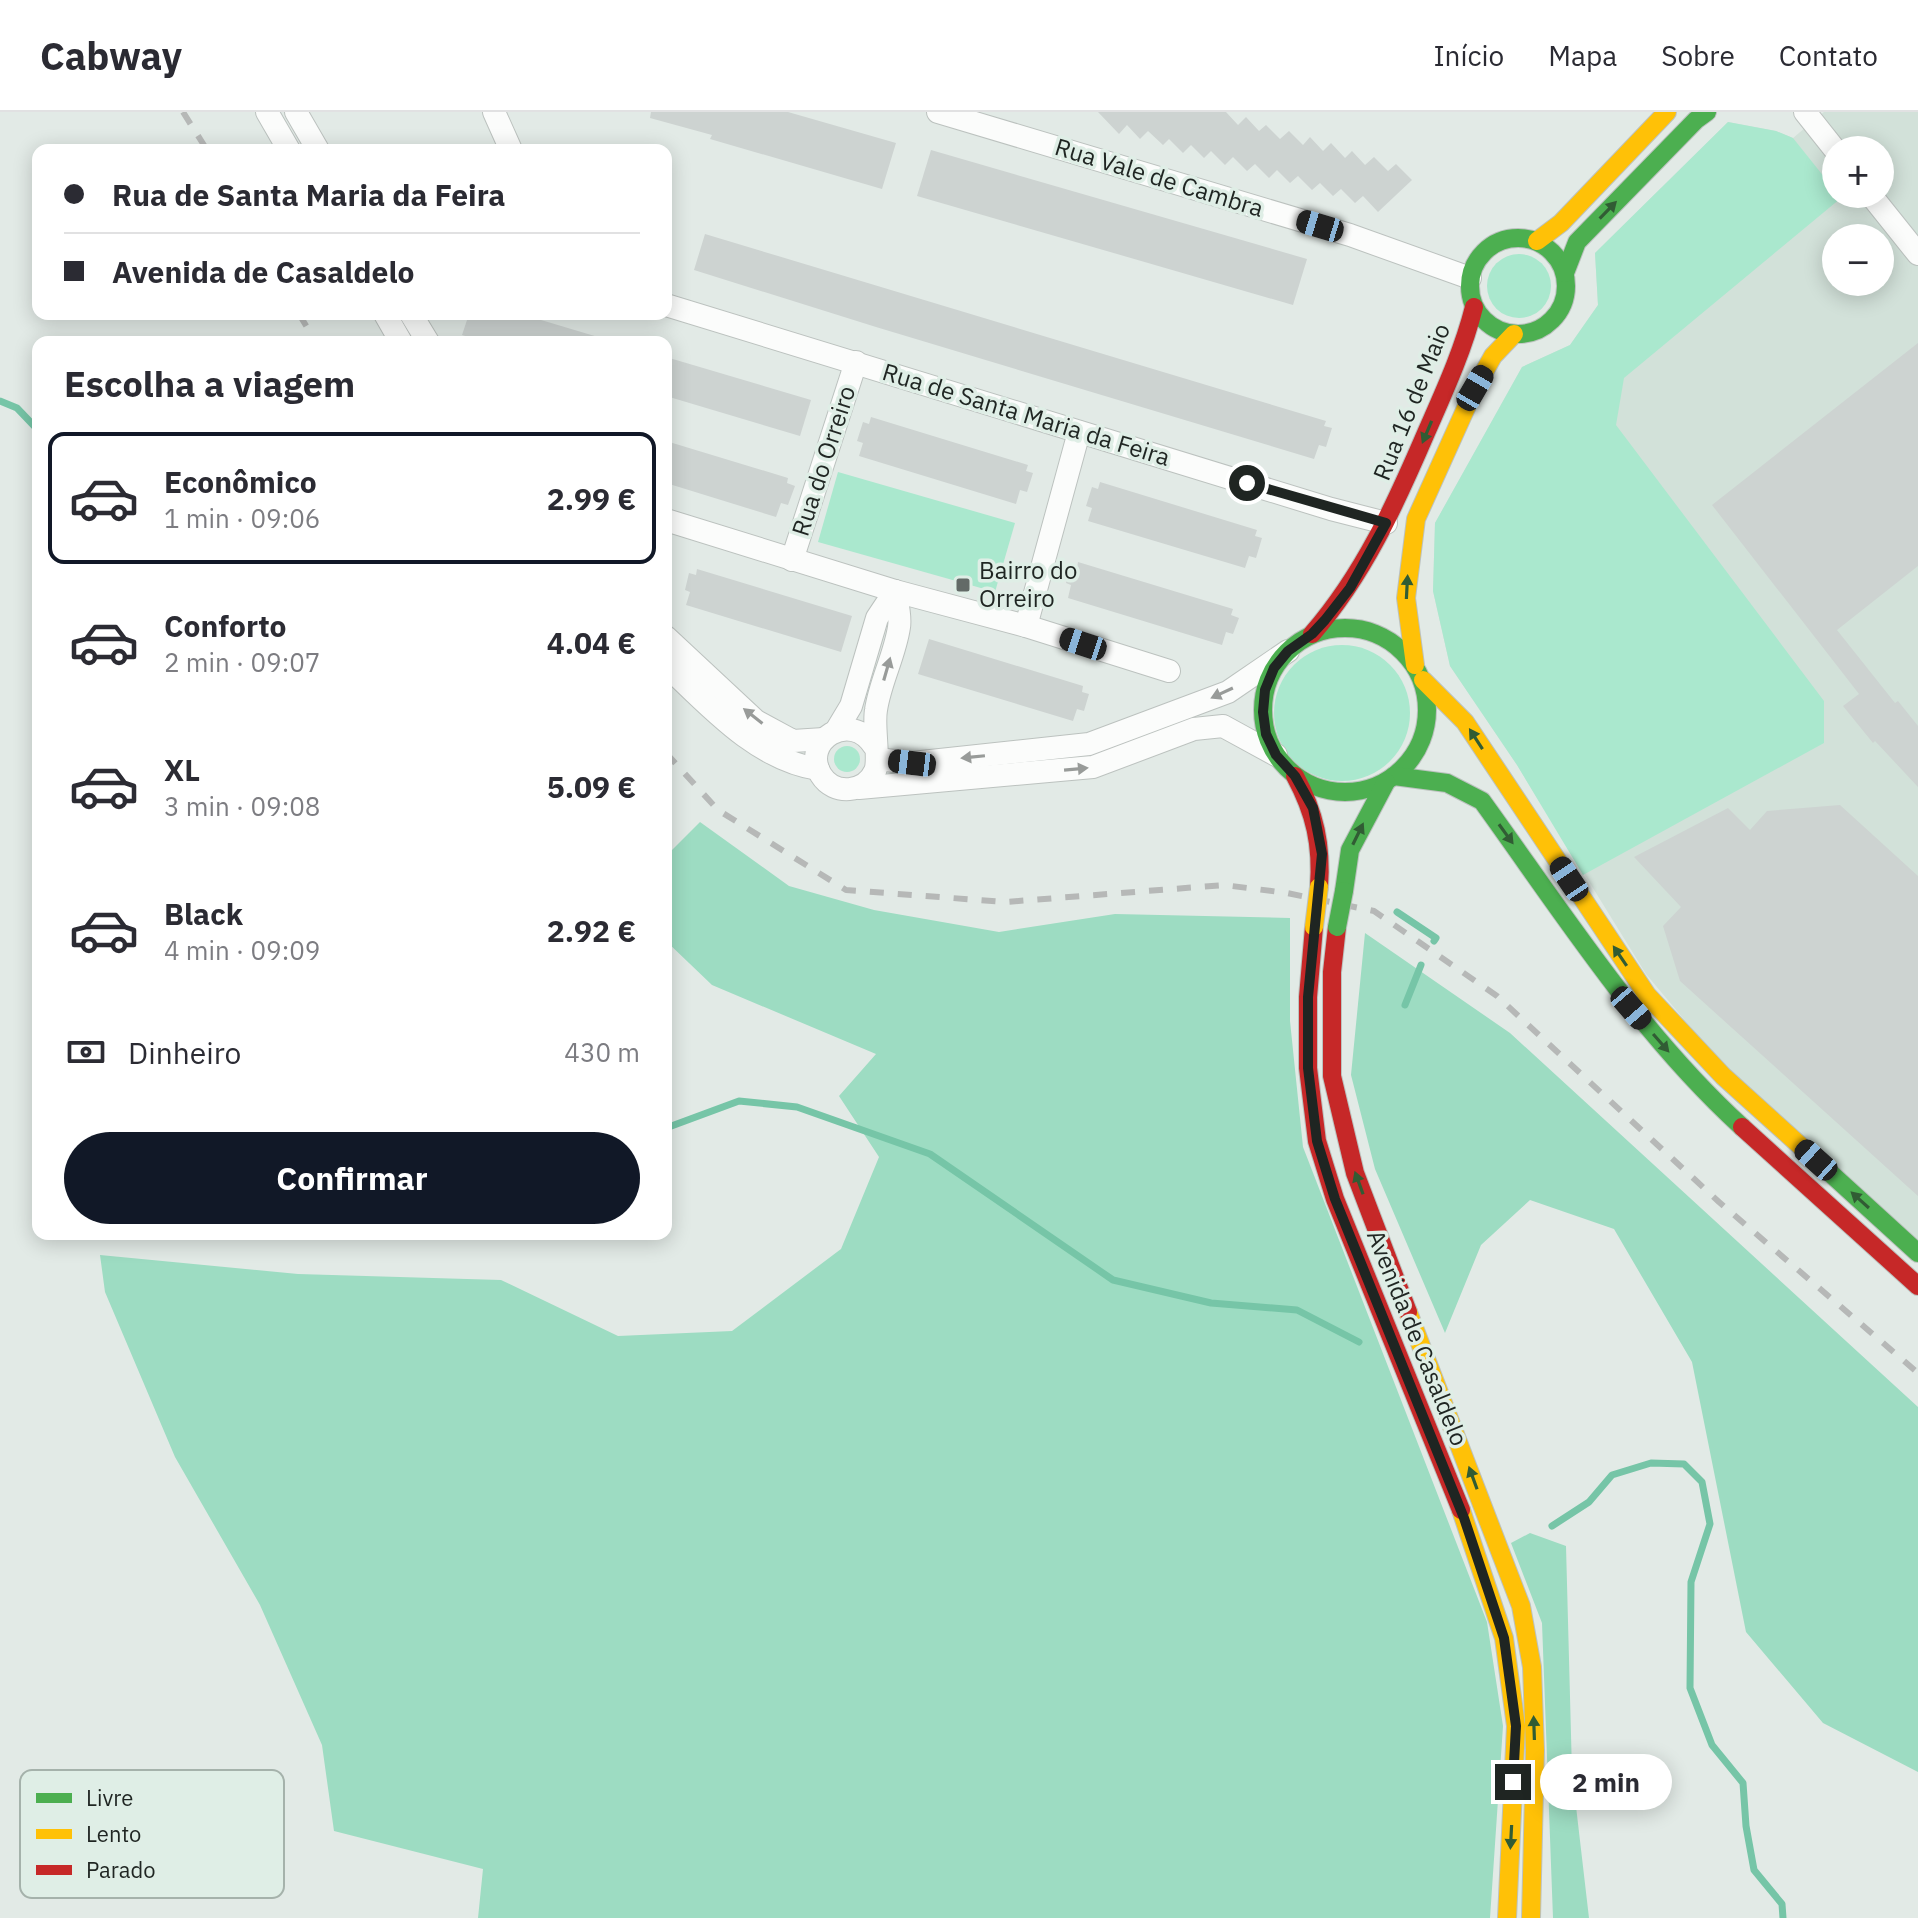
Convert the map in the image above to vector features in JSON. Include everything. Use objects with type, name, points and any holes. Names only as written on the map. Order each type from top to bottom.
[{"type":"street","points":[[267,112],[286,144]]},
{"type":"street","points":[[296,112],[315,144]]},
{"type":"street","points":[[494,112],[508,144]]},
{"type":"street","name":"Rua Vale de Cambra","points":[[938,112],[1350,235],[1470,278]]},
{"type":"street","points":[[1537,241],[1561,223],[1667,112]]},
{"type":"street","points":[[1514,334],[1527,334],[1551,322],[1565,299],[1565,273],[1577,242],[1707,112]]},
{"type":"street","points":[[1805,112],[1824,136]]},
{"type":"street","points":[[1881,208],[1918,254]]},
{"type":"street","points":[[1470,278],[1474,264],[1483,253],[1508,238],[1537,241],[1549,248],[1559,259],[1565,273]]},
{"type":"street","name":"Rua 16 de Maio","points":[[1470,278],[1474,307],[1483,320],[1497,330],[1514,334]]},
{"type":"street","name":"Rua de Santa Maria da Feira","points":[[672,307],[1386,523]]},
{"type":"street","name":"Rua 16 de Maio","points":[[1312,634],[1350,588],[1386,523],[1467,338],[1474,307]]},
{"type":"street","name":"Rua 16 de Maio","points":[[1419,672],[1406,598],[1416,519],[1475,388],[1493,356],[1514,334]]},
{"type":"street","name":"Rua do Orreiro","points":[[792,560],[856,362]]},
{"type":"street","points":[[1026,626],[1079,432]]},
{"type":"street","name":"Rua do Orreiro","points":[[672,522],[1169,671]]},
{"type":"street","points":[[895,591],[877,618],[851,706],[817,753],[818,769],[830,785],[849,790],[1093,767],[1194,729],[1223,726],[1276,755]]},
{"type":"street","points":[[859,788],[874,774],[876,710],[900,625],[895,591]]},
{"type":"street","points":[[672,643],[756,721],[793,741],[858,731],[876,753],[912,763],[1089,744],[1228,692],[1312,634],[1334,628],[1358,628],[1380,635],[1399,647],[1465,722],[1647,995],[1723,1076],[1918,1253]]},
{"type":"street","points":[[1288,651],[1274,668],[1270,679],[1263,712],[1266,734],[1276,755],[1295,776],[1330,791],[1368,789],[1390,779],[1413,757],[1425,733],[1428,706],[1419,672]]},
{"type":"street","points":[[672,671],[741,734],[798,766],[818,769]]},
{"type":"street","name":"Avenida de Casaldelo","points":[[1295,776],[1313,808],[1322,854],[1308,997],[1308,1068],[1317,1141],[1335,1199],[1464,1518],[1504,1638],[1516,1726],[1507,1918]]},
{"type":"street","points":[[1390,779],[1447,783],[1482,801],[1631,1008],[1709,1097],[1918,1286]]},
{"type":"street","name":"Avenida de Casaldelo","points":[[1390,779],[1350,850],[1332,972],[1332,1076],[1355,1173],[1521,1606],[1532,1667],[1535,1750],[1531,1918]]},
{"type":"shaded area","points":[[1824,112],[1918,112],[1918,1241],[1723,1066],[1646,974],[1517,765],[1450,666],[1433,591],[1435,523],[1522,367],[1570,345],[1598,305],[1595,253],[1728,122],[1776,131],[1793,138]]},
{"type":"green space","points":[[1728,122],[1776,131],[1793,138],[1822,174],[1822,208],[1829,208],[1624,378],[1616,425],[1824,701],[1824,743],[1583,875],[1517,765],[1450,666],[1433,591],[1435,523],[1522,367],[1570,345],[1598,305],[1595,253]]},
{"type":"green space","points":[[1519,254],[1542,263],[1551,286],[1542,309],[1519,318],[1496,309],[1487,286],[1496,263]]},
{"type":"green space","points":[[838,472],[1015,523],[995,592],[818,542]]},
{"type":"green space","points":[[1342,645],[1368,651],[1390,665],[1404,687],[1410,713],[1404,739],[1390,761],[1368,775],[1342,781],[1316,775],[1294,761],[1280,739],[1274,713],[1280,687],[1294,665],[1316,651]]},
{"type":"green space","points":[[847,746],[856,750],[860,759],[856,768],[847,772],[838,768],[834,759],[838,750]]},
{"type":"green space","points":[[700,822],[789,886],[874,910],[999,932],[1115,914],[1290,918],[1290,1021],[1303,1147],[1487,1622],[1503,1726],[1490,1918],[478,1918],[483,1869],[334,1831],[322,1745],[260,1605],[175,1457],[105,1292],[100,1255],[298,1274],[501,1280],[618,1336],[732,1331],[841,1249],[879,1157],[839,1096],[876,1054],[712,985],[672,947],[672,850]]},
{"type":"green space","points":[[1365,933],[1510,1033],[1918,1407],[1918,1772],[1823,1723],[1746,1632],[1692,1362],[1614,1229],[1530,1200],[1481,1245],[1445,1333],[1375,1169],[1351,1075]]},
{"type":"green space","points":[[1530,1533],[1566,1546],[1572,1772],[1589,1918],[1553,1918],[1542,1623],[1511,1543]]},
{"type":"building","points":[[651,112],[788,112],[896,143],[882,189],[710,139],[712,135],[650,118]]},
{"type":"building","points":[[1098,112],[1226,112],[1238,125],[1246,117],[1259,131],[1266,125],[1280,139],[1289,131],[1303,145],[1310,137],[1323,151],[1331,143],[1345,158],[1352,151],[1365,165],[1374,157],[1388,171],[1396,164],[1412,180],[1378,212],[1363,196],[1355,203],[1341,189],[1333,196],[1320,183],[1312,190],[1298,176],[1290,183],[1277,170],[1269,178],[1255,164],[1247,171],[1233,157],[1225,165],[1211,151],[1204,158],[1191,145],[1183,153],[1169,139],[1163,145],[1148,131],[1140,139],[1127,125],[1119,134]]},
{"type":"building","points":[[931,150],[1307,259],[1293,305],[917,196]]},
{"type":"building","points":[[705,234],[1326,421],[1324,426],[1332,428],[1326,447],[1319,445],[1314,459],[694,270]]},
{"type":"building","points":[[467,320],[541,320],[595,336],[465,336],[462,335]]},
{"type":"building","points":[[1918,343],[1918,566],[1837,630],[1895,703],[1898,701],[1918,726],[1918,787],[1875,741],[1873,743],[1843,706],[1859,694],[1712,505]]},
{"type":"building","points":[[672,359],[811,400],[800,436],[672,398]]},
{"type":"building","points":[[871,417],[1028,465],[1026,471],[1033,473],[1027,492],[1020,490],[1016,504],[859,456],[863,443],[857,441],[863,422],[869,424]]},
{"type":"building","points":[[672,443],[788,478],[787,483],[795,486],[788,505],[781,503],[776,517],[672,485]]},
{"type":"building","points":[[1100,482],[1257,530],[1255,536],[1262,538],[1256,558],[1249,556],[1245,568],[1088,521],[1092,508],[1086,506],[1092,487],[1098,489]]},
{"type":"building","points":[[1078,562],[1233,609],[1231,615],[1239,618],[1233,634],[1226,632],[1222,645],[1068,598],[1071,585],[1066,583],[1071,567],[1077,568]]},
{"type":"building","points":[[697,569],[852,616],[841,652],[686,605],[690,592],[685,590],[689,573],[696,575]]},
{"type":"building","points":[[929,639],[1083,686],[1082,692],[1089,694],[1084,711],[1077,709],[1073,721],[918,674]]},
{"type":"building","points":[[1840,805],[1918,876],[1918,1196],[1680,981],[1663,926],[1681,907],[1634,857],[1728,808],[1750,830],[1767,811]]},
{"type":"waterway","points":[[0,401],[17,408],[32,424]]},
{"type":"waterway","points":[[1397,912],[1436,938],[1434,941]]},
{"type":"waterway","points":[[1405,1005],[1421,965]]},
{"type":"waterway","points":[[672,1126],[739,1101],[797,1107],[930,1154],[1113,1280],[1211,1303],[1297,1310],[1359,1342]]},
{"type":"waterway","points":[[1552,1526],[1589,1502],[1612,1475],[1651,1463],[1684,1464],[1702,1482],[1710,1524],[1691,1582],[1690,1688],[1712,1745],[1743,1783],[1746,1826],[1754,1870],[1782,1904],[1783,1918]]},
{"type":"railway","points":[[183,112],[203,144]]},
{"type":"railway","points":[[303,320],[312,336]]},
{"type":"railway","points":[[672,760],[718,810],[846,890],[1005,902],[1224,885],[1287,893],[1374,911],[1497,996],[1719,1202],[1918,1373]]},
{"type":"traffic: fast","points":[[1565,273],[1577,242],[1707,112]]},
{"type":"traffic: fast","points":[[1518,238],[1536,241],[1552,252],[1563,268],[1566,286],[1563,304],[1552,320],[1536,331],[1518,334],[1500,331],[1484,320],[1473,304],[1470,286],[1473,268],[1484,252],[1500,241],[1518,238]]},
{"type":"traffic: fast","points":[[1345,628],[1376,634],[1403,652],[1421,679],[1427,710],[1421,741],[1403,768],[1376,786],[1345,792],[1314,786],[1287,768],[1269,741],[1263,710],[1269,679],[1287,652],[1314,634],[1345,628]]},
{"type":"traffic: fast","points":[[1394,776],[1447,783],[1482,801],[1636,1012],[1669,1052],[1742,1127]]},
{"type":"traffic: fast","points":[[1344,891],[1350,850],[1386,782]]},
{"type":"traffic: fast","points":[[1337,927],[1344,891]]},
{"type":"traffic: fast","points":[[1805,1150],[1918,1253]]},
{"type":"traffic: slow","points":[[1537,241],[1561,223],[1667,112]]},
{"type":"traffic: slow","points":[[1415,665],[1406,598],[1416,519],[1475,388],[1493,356],[1514,334]]},
{"type":"traffic: slow","points":[[1423,680],[1465,722],[1647,995],[1723,1076],[1805,1150]]},
{"type":"traffic: slow","points":[[1314,927],[1319,887]]},
{"type":"traffic: slow","points":[[1408,1312],[1521,1606],[1532,1667],[1535,1750],[1531,1918]]},
{"type":"traffic: slow","points":[[1461,1510],[1504,1638],[1516,1726],[1507,1918]]},
{"type":"traffic: jam","points":[[1312,634],[1363,563],[1390,512],[1453,371],[1474,307]]},
{"type":"traffic: jam","points":[[1295,776],[1316,830],[1319,887]]},
{"type":"traffic: jam","points":[[1314,927],[1308,997],[1308,1068],[1317,1141],[1335,1199],[1461,1510]]},
{"type":"traffic: jam","points":[[1337,927],[1332,972],[1332,1076],[1355,1173],[1408,1312]]},
{"type":"traffic: jam","points":[[1742,1127],[1918,1286]]},
{"type":"place","name":"Bairro do Orreiro","points":[[963,585]]},
{"type":"route","points":[[1247,483],[1386,523],[1350,588],[1312,634],[1299,641],[1274,668],[1265,690],[1263,712],[1266,734],[1276,755],[1295,776],[1313,808],[1322,854],[1308,997],[1308,1068],[1317,1141],[1335,1199],[1464,1518],[1504,1638],[1516,1726],[1513,1782]]}]
